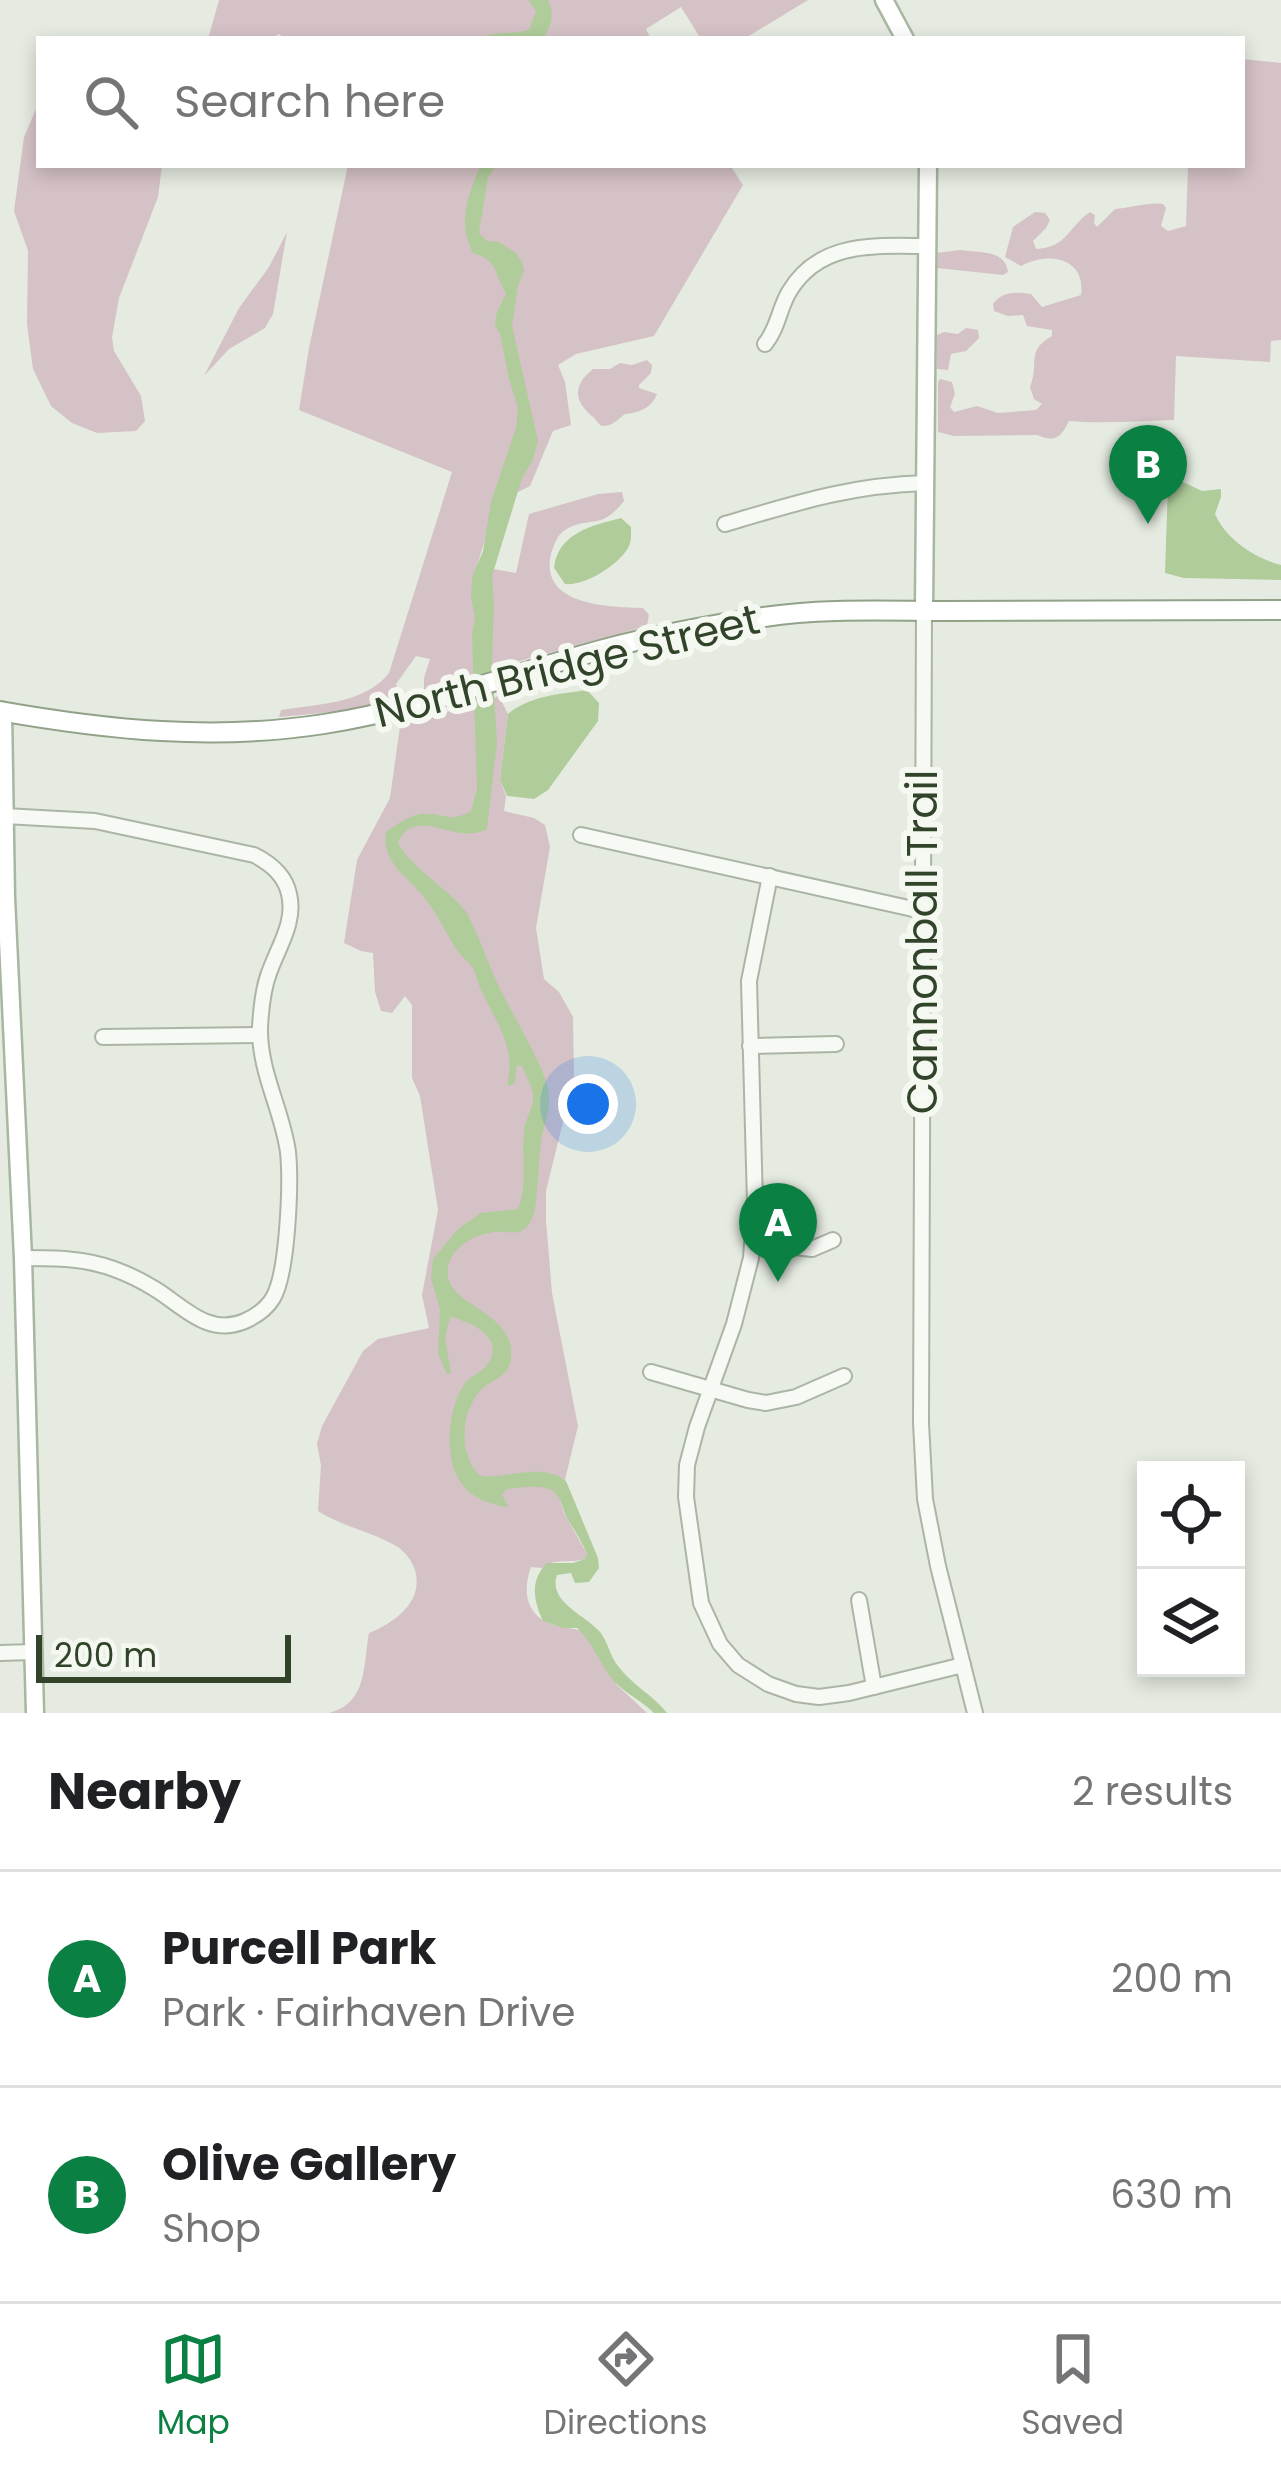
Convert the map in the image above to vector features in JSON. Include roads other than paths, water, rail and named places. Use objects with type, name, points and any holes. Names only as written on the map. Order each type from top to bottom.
[{"type":"highway","name":"North Bridge Street","points":[[2,711],[177,734],[257,732],[327,724],[677,632],[770,616],[1281,610]]},
{"type":"main road","points":[[884,0],[903,36]]},
{"type":"main road","name":"Cannonball Trail","points":[[924,611],[928,168]]},
{"type":"main road","points":[[2,711],[3,899],[23,1258],[35,1713]]},
{"type":"street","points":[[765,344],[786,297],[821,259],[857,247],[928,245]]},
{"type":"street","points":[[725,524],[842,490],[926,482]]},
{"type":"street","name":"Cannonball Trail","points":[[924,611],[920,1423],[925,1499],[975,1713]]},
{"type":"street","points":[[5,816],[95,821],[254,855],[272,866],[288,888],[290,916],[266,980],[260,1035],[289,1175],[280,1277],[270,1303],[235,1324],[209,1324],[140,1280],[108,1266],[23,1258]]},
{"type":"street","points":[[581,835],[922,911]]},
{"type":"street","points":[[770,877],[749,981],[753,1242],[739,1310],[691,1446],[686,1494],[701,1604],[711,1630],[738,1665],[776,1688],[819,1697],[963,1665]]},
{"type":"street","points":[[103,1037],[260,1035]]},
{"type":"street","points":[[750,1046],[836,1044]]},
{"type":"street","points":[[753,1242],[812,1249],[832,1240]]},
{"type":"street","points":[[651,1372],[748,1400],[775,1402],[844,1376]]},
{"type":"street","points":[[859,1600],[874,1687]]},
{"type":"street","points":[[0,1653],[33,1652]]},
{"type":"place","name":"Olive Gallery","points":[[1148,524]]},
{"type":"place","name":"Purcell Park","points":[[778,1282]]}]
